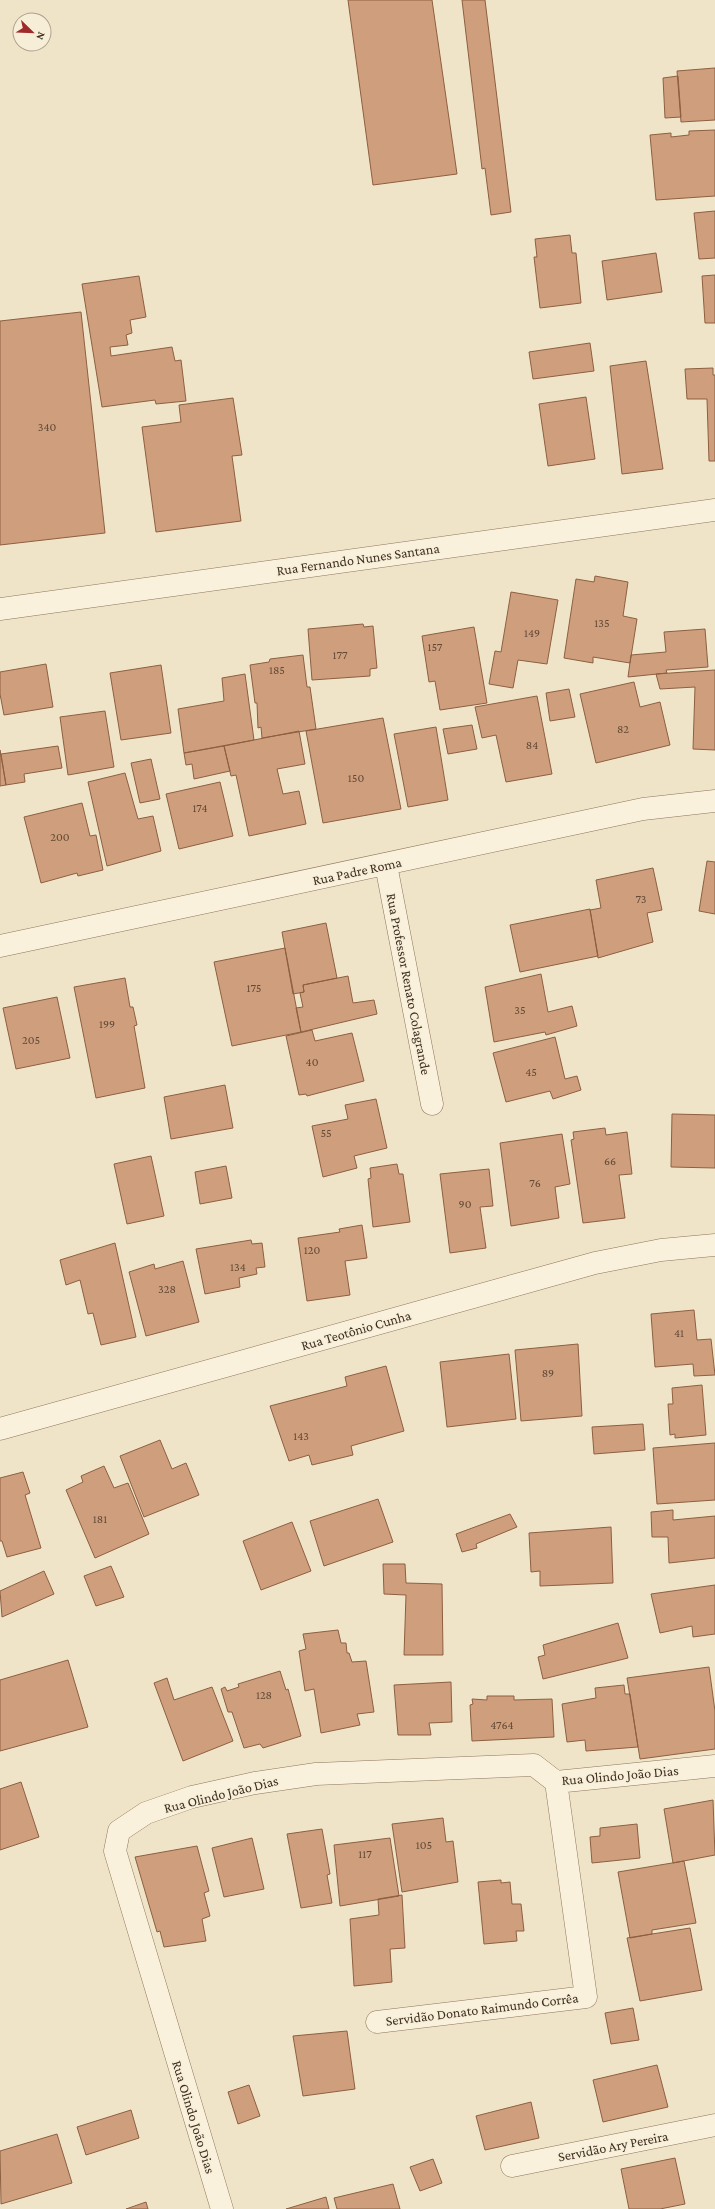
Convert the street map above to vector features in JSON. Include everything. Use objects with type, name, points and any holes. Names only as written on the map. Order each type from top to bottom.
[{"type":"street","name":"Rua Fernando Nunes Santana","points":[[0,609],[715,510]]},
{"type":"street","name":"Rua Padre Roma","points":[[0,946],[386,865],[643,809],[715,801]]},
{"type":"street","name":"Rua Professor Renato Colagrande","points":[[386,865],[432,1104]]},
{"type":"street","name":"Rua Teotônio Cunha","points":[[0,1429],[588,1265],[661,1250],[715,1245]]},
{"type":"street","name":"Rua Olindo João Dias","points":[[222,2209],[115,1851],[119,1831],[146,1813],[192,1798],[255,1783],[316,1774],[534,1765],[556,1782],[715,1766]]},
{"type":"street","name":"Servidão Donato Raimundo Corrêa","points":[[377,2022],[586,1997],[556,1782]]},
{"type":"street","name":"Servidão Ary Pereira","points":[[512,2166],[715,2125]]},
{"type":"building","points":[[348,0],[432,0],[457,174],[373,185]]},
{"type":"building","points":[[462,0],[485,0],[511,212],[491,215],[485,168],[482,169]]},
{"type":"building","points":[[715,68],[715,120],[681,122],[677,71]]},
{"type":"building","points":[[678,76],[681,117],[665,118],[663,78]]},
{"type":"building","points":[[715,130],[715,196],[656,200],[650,135],[671,133],[671,137],[689,135],[689,131]]},
{"type":"building","points":[[715,211],[715,258],[699,259],[694,213]]},
{"type":"building","points":[[570,235],[572,253],[576,253],[581,303],[540,308],[534,257],[537,257],[535,239]]},
{"type":"building","points":[[656,253],[662,292],[607,300],[602,261]]},
{"type":"building","points":[[715,275],[715,323],[705,323],[702,276]]},
{"type":"building","points":[[139,276],[146,317],[130,320],[132,333],[126,335],[128,345],[110,347],[111,356],[172,347],[175,361],[181,360],[186,401],[156,404],[155,400],[102,407],[82,284]]},
{"type":"building","points":[[81,312],[105,533],[0,545],[0,321]]},
{"type":"building","points":[[590,343],[594,371],[533,379],[529,352]]},
{"type":"building","points":[[646,361],[663,469],[622,474],[610,366]]},
{"type":"building","points":[[713,368],[713,375],[715,375],[715,461],[709,461],[707,399],[687,399],[685,369]]},
{"type":"building","points":[[586,397],[595,459],[548,466],[539,404]]},
{"type":"building","points":[[233,398],[242,455],[232,456],[241,521],[156,532],[142,427],[181,422],[179,405]]},
{"type":"building","points":[[595,576],[628,582],[623,616],[637,619],[630,663],[593,657],[593,663],[564,658],[576,579],[594,582]]},
{"type":"building","points":[[511,592],[558,600],[547,664],[518,660],[513,688],[489,684],[495,651],[501,652]]},
{"type":"building","points":[[363,624],[364,627],[373,626],[377,668],[370,669],[370,676],[312,680],[308,629]]},
{"type":"building","points":[[474,627],[487,703],[440,710],[435,681],[429,682],[422,636]]},
{"type":"building","points":[[705,629],[708,667],[666,670],[667,673],[628,677],[631,655],[666,652],[664,632]]},
{"type":"building","points":[[303,655],[307,687],[310,687],[316,729],[262,738],[261,727],[258,728],[257,703],[255,703],[250,665],[269,662],[270,659]]},
{"type":"building","points":[[46,664],[53,707],[4,715],[0,694],[0,672]]},
{"type":"building","points":[[161,665],[171,733],[121,740],[110,673]]},
{"type":"building","points":[[715,670],[715,750],[693,749],[695,687],[660,689],[656,674]]},
{"type":"building","points":[[245,674],[254,740],[184,753],[178,709],[224,701],[222,678]]},
{"type":"building","points":[[634,682],[640,707],[660,702],[670,745],[596,763],[580,694]]},
{"type":"building","points":[[569,689],[575,717],[550,721],[546,693]]},
{"type":"building","points":[[537,696],[552,774],[506,782],[496,735],[482,738],[475,707]]},
{"type":"building","points":[[105,711],[114,767],[68,775],[60,717]]},
{"type":"building","points":[[383,718],[401,809],[323,823],[306,731]]},
{"type":"building","points":[[472,725],[477,749],[448,754],[443,729]]},
{"type":"building","points":[[436,727],[448,800],[408,807],[394,734]]},
{"type":"building","points":[[299,731],[305,764],[277,769],[283,794],[299,791],[306,824],[249,836],[236,775],[231,776],[224,746]]},
{"type":"building","points":[[58,746],[62,768],[24,774],[25,782],[6,785],[1,754]]},
{"type":"building","points":[[224,746],[230,771],[194,779],[192,764],[186,765],[184,753]]},
{"type":"building","points":[[0,750],[6,785],[0,786]]},
{"type":"building","points":[[151,759],[160,799],[140,803],[131,763]]},
{"type":"building","points":[[125,773],[138,819],[153,816],[161,851],[107,866],[88,782]]},
{"type":"building","points":[[220,782],[233,836],[179,849],[166,794]]},
{"type":"building","points":[[82,803],[90,836],[96,835],[103,870],[78,876],[77,873],[41,883],[24,817]]},
{"type":"building","points":[[707,861],[715,862],[715,914],[699,911]]},
{"type":"building","points":[[653,868],[662,910],[647,913],[653,942],[598,958],[590,910],[601,908],[596,880]]},
{"type":"building","points":[[590,909],[598,956],[520,972],[510,925]]},
{"type":"building","points":[[326,923],[337,978],[303,985],[304,992],[293,994],[282,932]]},
{"type":"building","points":[[285,948],[301,1032],[232,1046],[214,962]]},
{"type":"building","points":[[541,974],[548,1012],[572,1006],[577,1026],[546,1035],[545,1032],[494,1042],[485,987]]},
{"type":"building","points":[[348,976],[353,1003],[374,1000],[377,1014],[301,1032],[296,1008],[303,1007],[300,993],[304,992],[303,985]]},
{"type":"building","points":[[125,978],[130,1007],[133,1007],[137,1025],[134,1026],[145,1088],[96,1098],[74,987]]},
{"type":"building","points":[[57,997],[70,1058],[16,1069],[3,1008]]},
{"type":"building","points":[[312,1030],[315,1041],[352,1033],[364,1081],[307,1096],[306,1094],[299,1095],[286,1036]]},
{"type":"building","points":[[555,1037],[565,1079],[577,1076],[581,1090],[553,1099],[550,1091],[506,1102],[493,1053]]},
{"type":"building","points":[[225,1085],[233,1128],[171,1139],[164,1097]]},
{"type":"building","points":[[376,1099],[387,1148],[354,1156],[357,1168],[323,1177],[312,1126],[348,1119],[345,1105]]},
{"type":"building","points":[[672,1114],[715,1115],[715,1168],[671,1167]]},
{"type":"building","points":[[605,1128],[606,1135],[627,1132],[632,1174],[619,1175],[625,1218],[583,1223],[571,1140],[574,1139],[573,1132]]},
{"type":"building","points":[[562,1134],[570,1184],[555,1187],[559,1218],[511,1226],[500,1143]]},
{"type":"building","points":[[151,1156],[164,1216],[127,1224],[114,1164]]},
{"type":"building","points":[[397,1164],[399,1174],[403,1174],[410,1222],[373,1227],[368,1179],[371,1178],[370,1168]]},
{"type":"building","points":[[226,1166],[232,1198],[200,1204],[195,1172]]},
{"type":"building","points":[[489,1169],[493,1206],[480,1207],[486,1248],[450,1253],[440,1174]]},
{"type":"building","points":[[362,1225],[367,1258],[345,1261],[350,1295],[307,1301],[298,1238],[340,1232],[339,1229]]},
{"type":"building","points":[[251,1240],[252,1244],[262,1243],[265,1267],[256,1268],[257,1274],[239,1278],[240,1287],[205,1294],[196,1249]]},
{"type":"building","points":[[115,1243],[136,1337],[101,1345],[93,1313],[88,1314],[80,1280],[66,1285],[60,1260]]},
{"type":"building","points":[[183,1261],[199,1322],[146,1336],[129,1272],[154,1264],[155,1269]]},
{"type":"building","points":[[694,1310],[697,1340],[711,1339],[715,1375],[694,1376],[693,1364],[655,1367],[651,1314]]},
{"type":"building","points":[[578,1344],[582,1416],[521,1421],[515,1350]]},
{"type":"building","points":[[509,1354],[516,1419],[447,1427],[440,1362]]},
{"type":"building","points":[[386,1366],[404,1431],[351,1446],[353,1455],[312,1465],[309,1455],[289,1461],[270,1406],[347,1386],[345,1377]]},
{"type":"building","points":[[702,1385],[706,1435],[675,1438],[675,1434],[670,1435],[668,1404],[673,1404],[672,1388]]},
{"type":"building","points":[[643,1424],[645,1450],[594,1454],[592,1427]]},
{"type":"building","points":[[160,1440],[172,1469],[186,1463],[199,1495],[144,1517],[120,1456]]},
{"type":"building","points":[[715,1443],[715,1500],[657,1504],[653,1448]]},
{"type":"building","points":[[104,1466],[114,1488],[128,1483],[149,1534],[95,1558],[66,1490],[83,1482],[81,1476]]},
{"type":"building","points":[[23,1472],[30,1493],[25,1495],[41,1548],[7,1557],[2,1541],[0,1541],[0,1478]]},
{"type":"building","points":[[378,1499],[393,1542],[324,1566],[310,1521]]},
{"type":"building","points":[[673,1510],[673,1520],[715,1516],[715,1558],[669,1563],[668,1537],[652,1537],[651,1512]]},
{"type":"building","points":[[510,1514],[517,1527],[476,1544],[477,1548],[462,1552],[456,1534]]},
{"type":"building","points":[[292,1522],[311,1571],[261,1590],[243,1541]]},
{"type":"building","points":[[611,1527],[613,1583],[540,1586],[540,1571],[531,1572],[529,1533]]},
{"type":"building","points":[[383,1564],[405,1564],[406,1583],[442,1584],[443,1655],[404,1655],[406,1595],[384,1594]]},
{"type":"building","points":[[111,1566],[124,1597],[96,1606],[84,1576]]},
{"type":"building","points":[[44,1571],[54,1594],[2,1617],[0,1591]]},
{"type":"building","points":[[715,1585],[715,1634],[693,1637],[692,1626],[660,1633],[651,1594]]},
{"type":"building","points":[[618,1623],[628,1658],[543,1679],[538,1657],[545,1655],[543,1645]]},
{"type":"building","points":[[338,1630],[341,1643],[346,1643],[347,1653],[349,1653],[352,1662],[366,1661],[374,1712],[357,1714],[360,1725],[321,1733],[314,1689],[305,1691],[299,1651],[306,1649],[303,1634]]},
{"type":"building","points":[[68,1660],[88,1727],[0,1751],[0,1680]]},
{"type":"building","points":[[709,1667],[715,1711],[715,1749],[640,1759],[627,1678]]},
{"type":"building","points":[[280,1671],[286,1690],[288,1689],[301,1736],[263,1748],[260,1744],[244,1748],[232,1712],[228,1712],[221,1689],[225,1687],[227,1691],[239,1687],[238,1684]]},
{"type":"building","points":[[167,1678],[174,1700],[212,1687],[233,1741],[183,1761],[154,1683]]},
{"type":"building","points":[[451,1682],[452,1722],[429,1723],[431,1735],[398,1735],[394,1685]]},
{"type":"building","points":[[624,1685],[625,1694],[630,1694],[638,1747],[586,1751],[585,1740],[567,1742],[562,1704],[596,1698],[595,1688]]},
{"type":"building","points":[[487,1696],[514,1696],[514,1700],[552,1699],[554,1737],[472,1741],[470,1705],[473,1704],[472,1699],[487,1700]]},
{"type":"building","points":[[21,1782],[39,1837],[0,1850],[0,1789]]},
{"type":"building","points":[[713,1800],[715,1855],[673,1863],[664,1809]]},
{"type":"building","points":[[443,1818],[446,1842],[453,1841],[458,1882],[402,1892],[392,1824]]},
{"type":"building","points":[[637,1824],[640,1858],[592,1863],[590,1837],[600,1836],[600,1828]]},
{"type":"building","points":[[322,1829],[330,1874],[327,1875],[332,1903],[301,1908],[287,1834]]},
{"type":"building","points":[[252,1838],[264,1889],[224,1897],[212,1848]]},
{"type":"building","points":[[390,1838],[399,1896],[340,1906],[334,1845]]},
{"type":"building","points":[[197,1846],[209,1891],[204,1893],[210,1916],[202,1919],[206,1941],[164,1947],[160,1931],[157,1932],[135,1857]]},
{"type":"building","points":[[684,1861],[696,1923],[652,1930],[652,1934],[630,1938],[618,1872]]},
{"type":"building","points":[[501,1880],[501,1883],[510,1882],[512,1904],[521,1904],[524,1931],[516,1931],[517,1941],[484,1944],[478,1882]]},
{"type":"building","points":[[402,1895],[405,1948],[390,1949],[392,1982],[354,1986],[350,1919],[379,1915],[378,1899]]},
{"type":"building","points":[[690,1928],[702,1990],[640,2001],[627,1938]]},
{"type":"building","points":[[633,2008],[639,2040],[611,2044],[605,2013]]},
{"type":"building","points":[[347,2031],[355,2089],[303,2096],[293,2036]]},
{"type":"building","points":[[657,2065],[668,2107],[603,2122],[593,2080]]},
{"type":"building","points":[[249,2085],[260,2116],[238,2124],[228,2092]]},
{"type":"building","points":[[531,2102],[539,2138],[485,2150],[476,2116]]},
{"type":"building","points":[[131,2110],[139,2138],[86,2155],[77,2127]]},
{"type":"building","points":[[57,2134],[72,2183],[1,2204],[0,2151]]},
{"type":"building","points":[[675,2158],[685,2204],[660,2209],[629,2209],[621,2169]]},
{"type":"building","points":[[433,2159],[442,2183],[420,2191],[410,2167]]},
{"type":"building","points":[[393,2184],[400,2209],[337,2209],[334,2198]]},
{"type":"building","points":[[326,2197],[329,2209],[286,2209]]},
{"type":"building","points":[[146,2202],[148,2209],[126,2209]]}]
